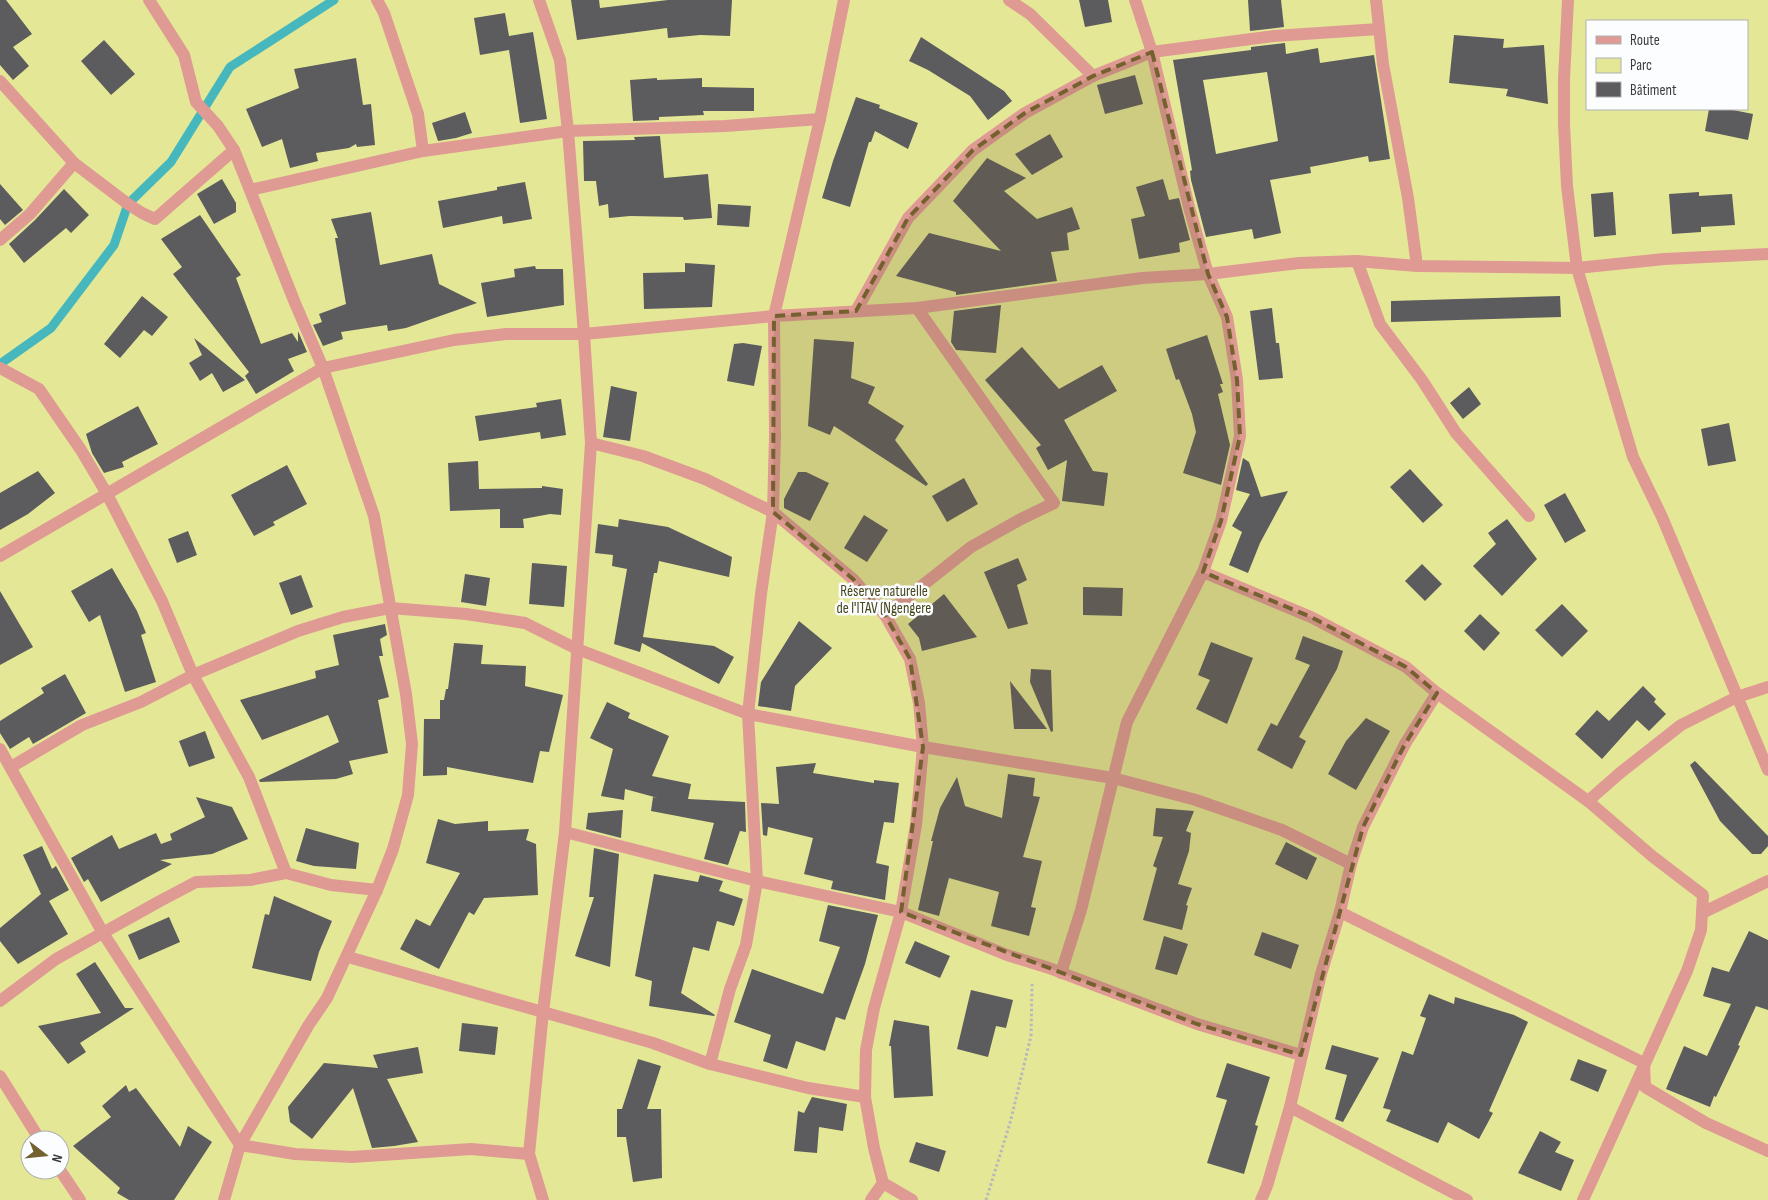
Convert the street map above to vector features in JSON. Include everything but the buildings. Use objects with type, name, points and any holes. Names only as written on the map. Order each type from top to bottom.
[{"type":"street","points":[[149,0],[184,55],[196,102],[218,126],[234,150],[295,304],[323,368],[374,516],[406,694],[412,744],[408,795],[393,849],[377,890],[348,957],[327,998],[308,1026],[240,1145],[224,1200]]},
{"type":"street","points":[[377,0],[384,13],[418,114],[423,151]]},
{"type":"street","points":[[539,0],[560,60],[568,131],[591,443],[565,832],[543,1012],[530,1154],[543,1200]]},
{"type":"street","points":[[710,1064],[730,989],[746,945],[757,881],[748,714],[761,594],[773,512],[775,435],[774,316],[820,119],[844,0]]},
{"type":"street","points":[[1010,0],[1030,14],[1093,76]]},
{"type":"street","points":[[1061,973],[1081,910],[1127,722],[1203,572],[1220,521],[1240,436],[1237,380],[1227,317],[1208,274],[1189,207],[1152,52],[1135,0]]},
{"type":"street","points":[[1376,0],[1383,64],[1408,198],[1417,266]]},
{"type":"street","points":[[1568,0],[1564,124],[1567,186],[1577,268],[1633,457],[1662,516],[1768,770]]},
{"type":"street","points":[[856,311],[908,218],[973,150],[1025,113],[1093,76],[1152,52],[1274,36],[1379,29]]},
{"type":"street","points":[[0,81],[74,163],[128,204],[155,219],[234,150]]},
{"type":"street","points":[[250,190],[423,151],[568,131],[725,126],[820,119]]},
{"type":"street","points":[[0,240],[30,214],[74,163]]},
{"type":"street","points":[[0,556],[323,368],[454,340],[506,334],[584,334],[774,316],[917,308],[1142,278],[1208,274],[1299,263],[1358,261],[1417,266],[1577,268],[1664,260],[1768,254]]},
{"type":"street","points":[[1358,261],[1380,324],[1422,380],[1456,434],[1529,516]]},
{"type":"street","points":[[885,615],[971,547],[1054,503],[917,308]]},
{"type":"street","points":[[0,368],[39,389],[80,450],[106,494],[162,601],[193,675],[249,777],[286,874]]},
{"type":"street","points":[[591,443],[643,456],[696,476],[773,512],[853,578],[885,615],[910,659],[919,703],[923,747],[916,825],[901,912],[874,1008],[866,1050],[865,1097],[874,1148],[883,1183],[912,1200]]},
{"type":"street","points":[[1203,572],[1311,617],[1406,668],[1588,801],[1652,856],[1703,895],[1701,930],[1687,971],[1583,1200]]},
{"type":"street","points":[[11,767],[82,725],[141,702],[193,675],[298,631],[343,617],[390,608],[466,614],[525,623],[577,649],[748,714],[923,747],[1113,778],[1196,800],[1282,830],[1351,864]]},
{"type":"street","points":[[1588,801],[1681,725],[1737,697],[1768,687]]},
{"type":"street","points":[[1261,1200],[1267,1186],[1290,1107],[1321,974],[1363,827],[1405,744],[1438,693]]},
{"type":"street","points":[[0,749],[103,932],[240,1145],[295,1154],[352,1157],[471,1149],[530,1154]]},
{"type":"street","points":[[565,832],[757,881],[901,912],[1008,955],[1197,1024],[1302,1055]]},
{"type":"street","points":[[0,1001],[56,959],[196,882],[250,880],[286,874],[331,885],[377,890]]},
{"type":"street","points":[[1702,912],[1768,881]]},
{"type":"street","points":[[1340,912],[1644,1063]]},
{"type":"street","points":[[348,957],[653,1043],[710,1064],[808,1088],[865,1097]]},
{"type":"street","points":[[1644,1063],[1645,1087],[1706,1123],[1768,1151]]},
{"type":"street","points":[[0,1076],[34,1130]]},
{"type":"street","points":[[1290,1107],[1467,1200]]},
{"type":"street","points":[[67,1180],[80,1200]]},
{"type":"street","points":[[870,1200],[883,1183]]},
{"type":"path","points":[[986,1200],[1010,1123],[1031,1036],[1030,1003],[1034,964]]},
{"type":"highlighted area","points":[[1152,52],[1208,274],[1227,317],[1237,380],[1240,436],[1221,521],[1203,572],[1311,617],[1406,667],[1437,693],[1405,744],[1363,827],[1301,1055],[1197,1024],[901,912],[923,747],[910,659],[885,615],[853,579],[773,512],[774,316],[856,311],[908,218],[973,150],[1025,113],[1093,76]]},
{"type":"green space","name":"Réserve naturelle de l'ITAV (Ngengere","points":[[0,0],[1768,0],[1768,1200],[0,1200]]},
{"type":"waterway","points":[[0,364],[51,328],[114,245],[128,204],[171,162],[230,67],[334,0]]}]
